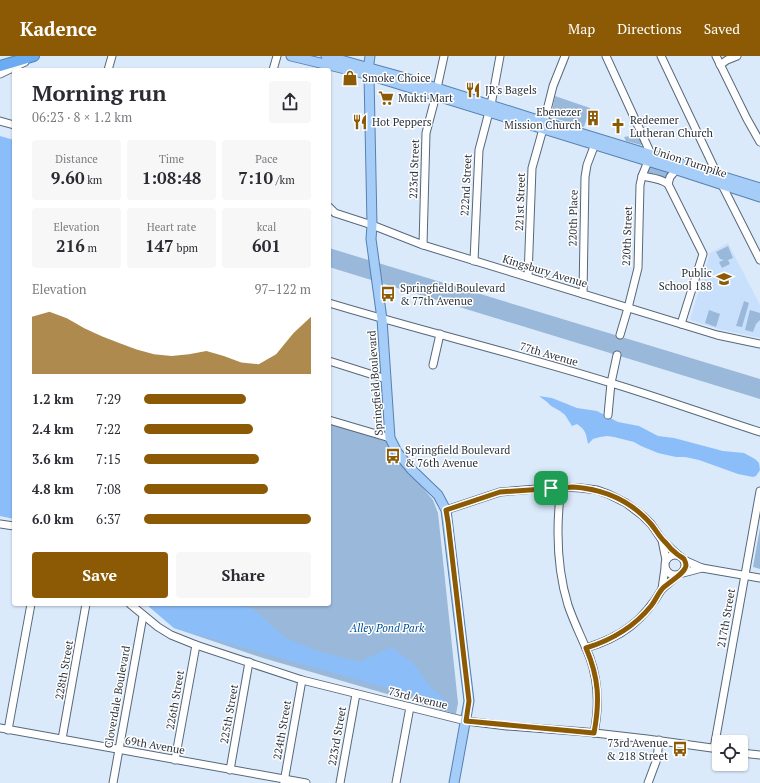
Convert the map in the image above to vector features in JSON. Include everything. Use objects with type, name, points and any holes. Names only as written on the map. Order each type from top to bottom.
[{"type":"highway","points":[[0,66],[34,56]]},
{"type":"main road","name":"Union Turnpike","points":[[291,56],[369,71]]},
{"type":"main road","name":"Union Turnpike","points":[[326,56],[369,71],[650,158],[676,170],[760,197]]},
{"type":"main road","name":"Springfield Boulevard","points":[[370,56],[371,239],[382,319],[390,438],[397,452],[411,469],[438,495],[446,510],[469,701],[454,783]]},
{"type":"main road","name":"Union Turnpike","points":[[543,125],[594,144],[760,188]]},
{"type":"street","points":[[12,68],[37,56]]},
{"type":"street","points":[[109,68],[112,56]]},
{"type":"street","points":[[274,68],[277,56]]},
{"type":"street","name":"223rd Street","points":[[423,245],[426,133],[437,92],[444,56]]},
{"type":"street","name":"222nd Street","points":[[474,261],[479,150],[490,108],[500,56]]},
{"type":"street","name":"221st Street","points":[[528,277],[532,168],[553,86],[565,56]]},
{"type":"street","points":[[606,56],[650,158]]},
{"type":"street","points":[[661,56],[718,176]]},
{"type":"street","points":[[716,56],[760,142]]},
{"type":"street","points":[[720,65],[727,60],[738,56]]},
{"type":"street","points":[[0,74],[12,68]]},
{"type":"street","points":[[0,121],[12,124]]},
{"type":"street","name":"220th Place","points":[[582,294],[585,177],[587,165],[594,144]]},
{"type":"street","name":"220th Street","points":[[620,335],[638,268],[640,185],[642,176],[650,158]]},
{"type":"street","points":[[668,184],[670,177],[676,170]]},
{"type":"street","points":[[642,176],[657,178],[668,184],[702,254],[681,324]]},
{"type":"street","points":[[722,185],[760,260]]},
{"type":"street","name":"Kingsbury Avenue","points":[[331,210],[335,213],[372,225],[423,245],[474,261],[717,335],[760,344]]},
{"type":"street","name":"77th Avenue","points":[[331,304],[611,383],[760,432]]},
{"type":"street","points":[[433,365],[440,334]]},
{"type":"street","points":[[608,415],[611,383],[617,355]]},
{"type":"street","points":[[331,362],[386,379]]},
{"type":"street","points":[[331,421],[390,438]]},
{"type":"street","points":[[561,487],[557,534],[560,571],[568,605],[591,659],[595,676],[598,696],[597,718],[594,733]]},
{"type":"street","points":[[446,510],[500,492],[561,487],[597,490],[626,503],[643,516],[651,524],[662,540],[684,560],[702,568],[760,578]]},
{"type":"street","name":"217th Street","points":[[719,735],[760,492]]},
{"type":"street","points":[[0,524],[12,526]]},
{"type":"street","points":[[662,540],[666,564],[670,574],[680,574],[702,568]]},
{"type":"street","points":[[586,648],[607,641],[628,628],[644,614],[656,600],[662,589],[668,558],[672,555],[678,555]]},
{"type":"street","points":[[662,589],[685,568],[684,560]]},
{"type":"street","points":[[8,730],[31,606]]},
{"type":"street","name":"228th Street","points":[[62,739],[86,606]]},
{"type":"street","name":"73rd Avenue","points":[[132,606],[143,616],[171,635],[196,645],[302,680],[466,721],[658,740],[712,748]]},
{"type":"street","name":"Cloverdale Boulevard","points":[[113,783],[143,616]]},
{"type":"street","name":"226th Street","points":[[175,760],[196,645]]},
{"type":"street","name":"225th Street","points":[[230,770],[249,662]]},
{"type":"street","name":"224th Street","points":[[284,781],[302,680]]},
{"type":"street","name":"223rd Street","points":[[340,783],[356,694]]},
{"type":"street","points":[[396,783],[410,707]]},
{"type":"street","name":"69th Avenue","points":[[0,728],[284,781],[306,783]]},
{"type":"street","points":[[648,783],[657,759],[658,740]]},
{"type":"street","points":[[748,754],[760,755]]},
{"type":"shaded area","points":[[0,136],[12,139],[12,519],[0,516]]},
{"type":"shaded area","name":"Public School 188","points":[[728,243],[760,305],[760,338],[718,329],[690,320],[710,253]]},
{"type":"shaded area","points":[[539,396],[552,398],[577,408],[597,411],[618,422],[639,426],[658,436],[674,438],[723,451],[744,453],[759,463],[760,470],[756,476],[753,477],[738,474],[699,460],[658,453],[634,442],[614,437],[600,437],[593,439],[588,444],[586,435],[582,428],[577,424],[572,426],[565,415]]},
{"type":"shaded area","points":[[148,606],[237,606],[252,608],[286,638],[320,652],[360,662],[391,647],[413,663],[431,687],[451,706],[174,628]]},
{"type":"green space","points":[[555,96],[590,108],[584,127],[551,117]]},
{"type":"green space","points":[[637,132],[643,143],[641,145],[626,141],[624,137],[630,136],[632,133]]},
{"type":"green space","points":[[650,166],[670,172],[668,177],[665,179],[650,174],[647,172]]},
{"type":"green space","points":[[728,246],[733,258],[728,260],[730,264],[722,268],[719,262],[724,260],[720,259],[716,252]]},
{"type":"green space","points":[[331,249],[760,379],[760,399],[331,268]]},
{"type":"green space","points":[[744,301],[749,303],[742,327],[736,326]]},
{"type":"green space","points":[[709,310],[720,314],[716,327],[705,323]]},
{"type":"green space","points":[[750,310],[760,313],[760,320],[756,324],[753,332],[745,330]]},
{"type":"green space","name":"Alley Pond Park","points":[[331,424],[388,442],[394,454],[433,500],[438,513],[458,703],[456,714],[263,658],[174,628],[148,606],[331,606]]},
{"type":"green space","points":[[760,528],[760,569],[753,567]]},
{"type":"place","name":"Smoke Choice","points":[[350,78]]},
{"type":"place","name":"JR's Bagels","points":[[473,90]]},
{"type":"place","name":"Mukti Mart","points":[[386,98]]},
{"type":"place","name":"Ebenezer Mission Church","points":[[593,118]]},
{"type":"place","name":"Hot Peppers","points":[[360,122]]},
{"type":"place","name":"Redeemer Lutheran Church","points":[[618,126]]},
{"type":"place","name":"Public School 188","points":[[724,279]]},
{"type":"place","name":"Springfield Boulevard & 77th Avenue","points":[[388,294]]},
{"type":"place","name":"Springfield Boulevard & 76th Avenue","points":[[393,456]]},
{"type":"place","name":"73rd Avenue & 218 Street","points":[[680,749]]},
{"type":"route","points":[[573,487],[597,490],[626,503],[651,524],[662,540],[683,558],[686,565],[683,573],[678,575],[662,589],[656,600],[634,624],[613,638],[586,648],[591,659],[597,685],[598,708],[594,733],[466,721],[469,701],[446,510],[500,492],[551,488],[573,487]]}]
